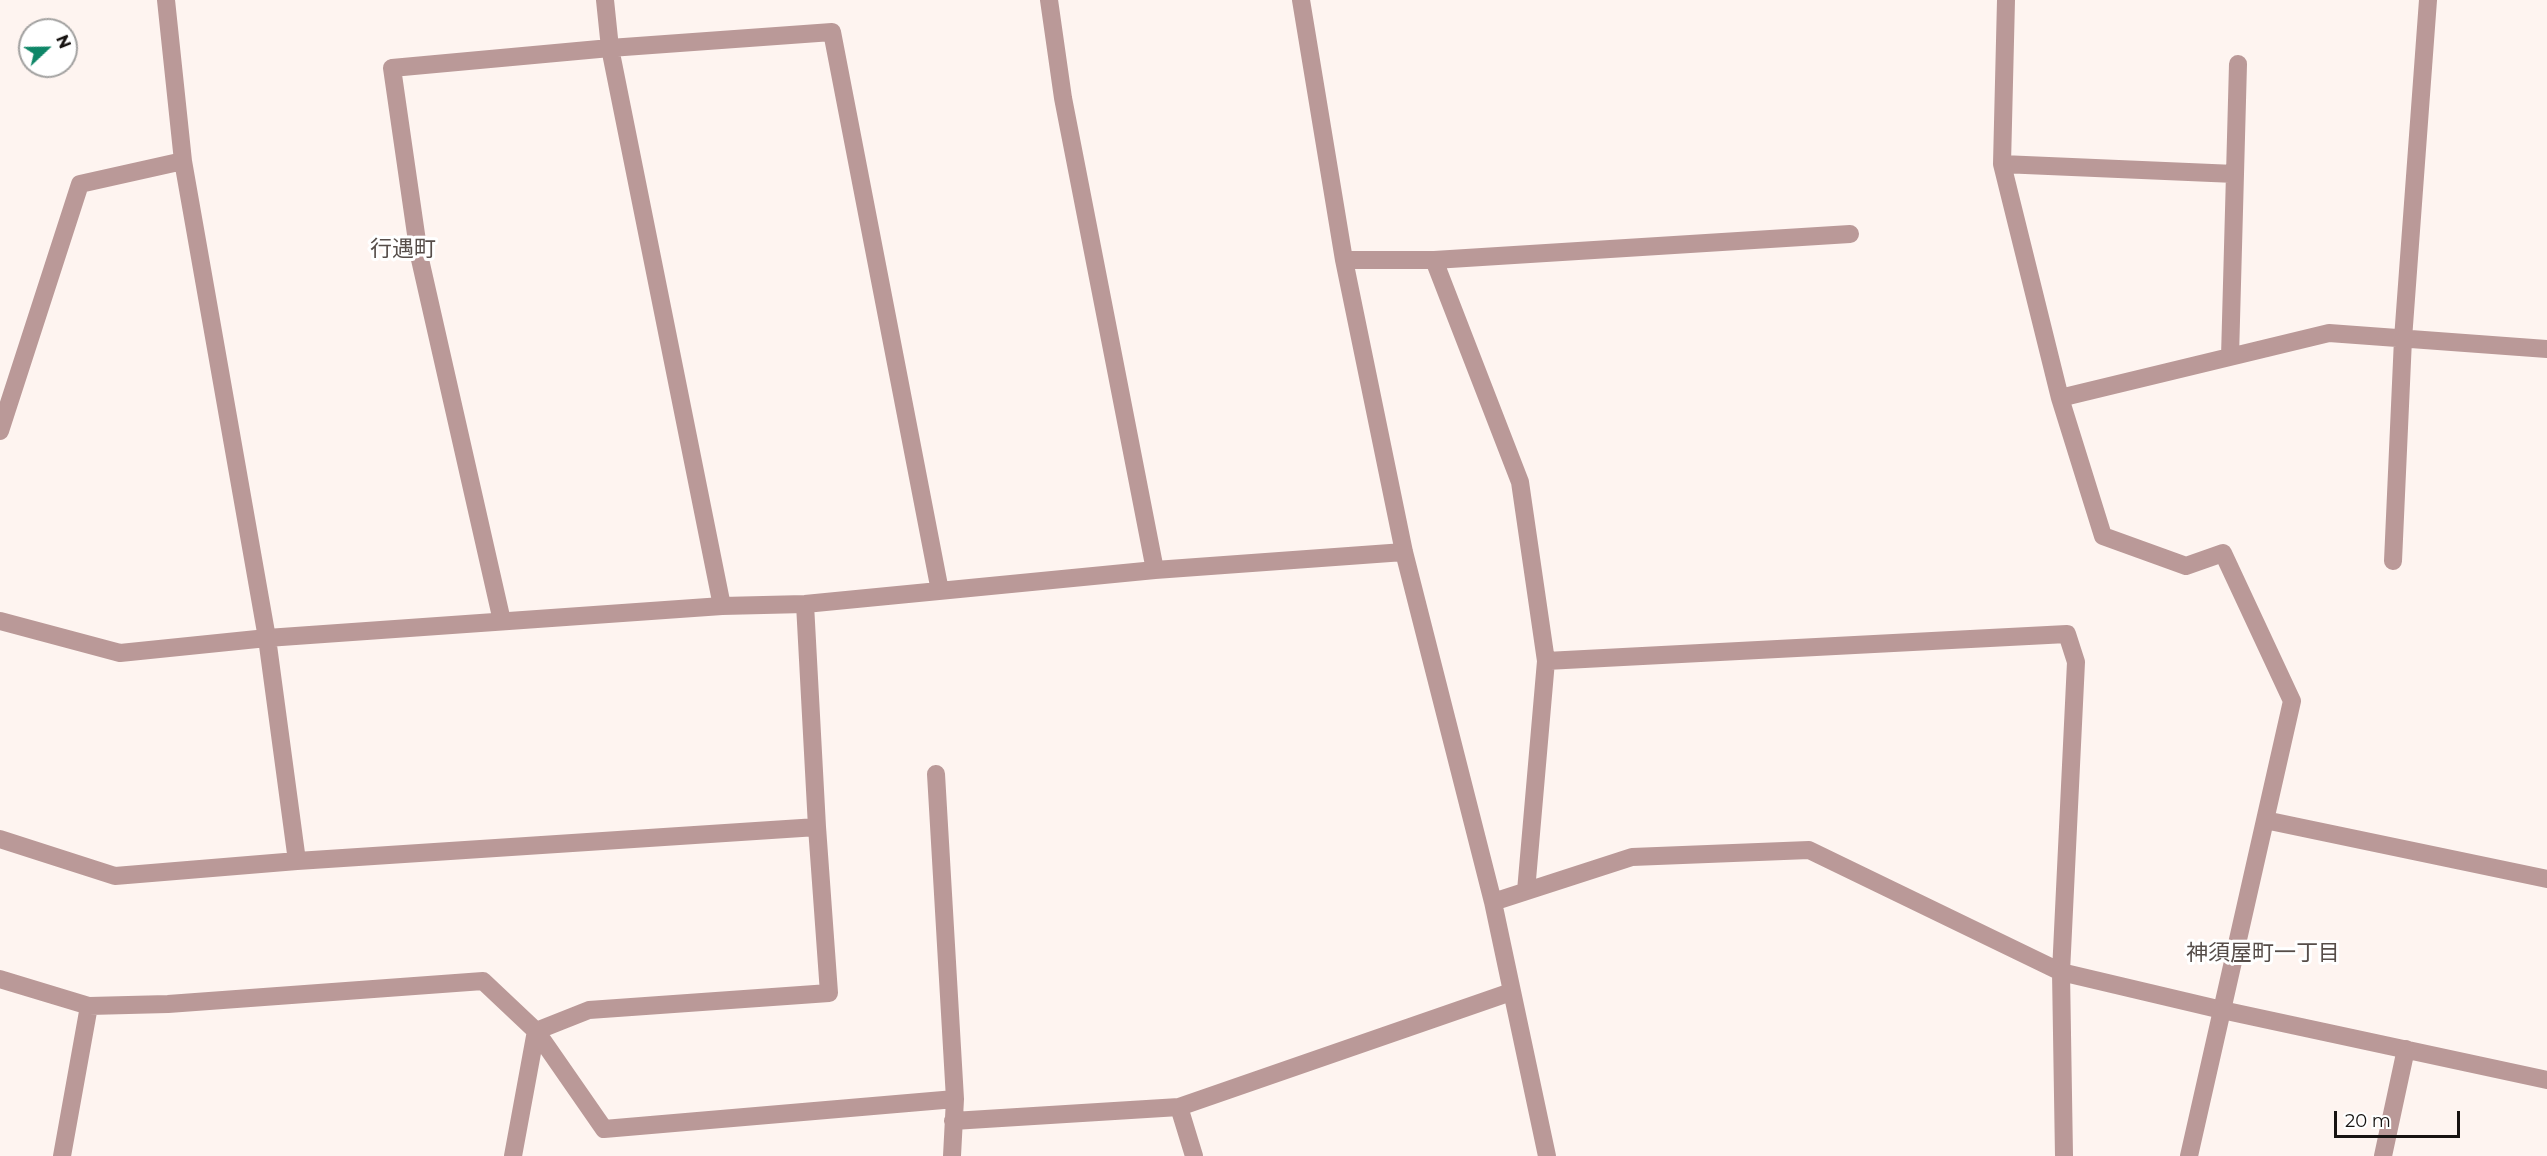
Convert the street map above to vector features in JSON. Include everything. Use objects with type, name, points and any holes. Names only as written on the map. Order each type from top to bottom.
[{"type":"street","points":[[166,0],[183,161],[267,638],[297,861]]},
{"type":"street","points":[[605,0],[610,48],[722,606]]},
{"type":"street","points":[[1049,0],[1063,98],[1155,570]]},
{"type":"street","points":[[1301,0],[1344,260],[1404,552],[1493,902],[1547,1156]]},
{"type":"street","points":[[2006,0],[2002,164],[2060,398],[2103,536],[2186,566],[2223,553],[2292,701],[2189,1156]]},
{"type":"street","points":[[2392,561],[2403,339],[2427,0]]},
{"type":"street","points":[[502,621],[419,255],[392,68],[610,48],[831,32],[940,591]]},
{"type":"street","points":[[2230,357],[2238,64]]},
{"type":"street","points":[[0,431],[80,184],[183,161]]},
{"type":"street","points":[[2002,164],[2235,174]]},
{"type":"street","points":[[1344,260],[1434,260],[1850,234]]},
{"type":"street","points":[[1434,260],[1520,482],[1546,661],[1526,891]]},
{"type":"street","points":[[2060,398],[2329,333],[2547,350]]},
{"type":"street","points":[[0,621],[120,653],[267,638],[502,621],[722,606],[805,604],[1155,570],[1404,552]]},
{"type":"street","points":[[536,1031],[589,1010],[829,993],[805,604]]},
{"type":"street","points":[[1546,661],[2067,634],[2076,662],[2061,972],[2064,1156]]},
{"type":"street","points":[[936,774],[955,1099],[952,1156]]},
{"type":"street","points":[[2265,820],[2547,879]]},
{"type":"street","points":[[0,839],[115,876],[297,861],[818,827]]},
{"type":"street","points":[[1493,902],[1632,857],[1809,850],[2061,972],[2222,1011],[2547,1080]]},
{"type":"street","points":[[0,979],[89,1005],[168,1004],[483,981],[536,1031],[604,1129],[955,1099]]},
{"type":"street","points":[[953,1121],[1179,1107],[1511,992]]},
{"type":"street","points":[[62,1156],[89,1005]]},
{"type":"street","points":[[513,1156],[536,1031]]},
{"type":"street","points":[[2383,1156],[2406,1049]]},
{"type":"street","points":[[1179,1107],[1194,1156]]},
{"type":"district","name":"行遇町","points":[[403,250]]},
{"type":"district","name":"神須屋町一丁目","points":[[2263,954]]}]
